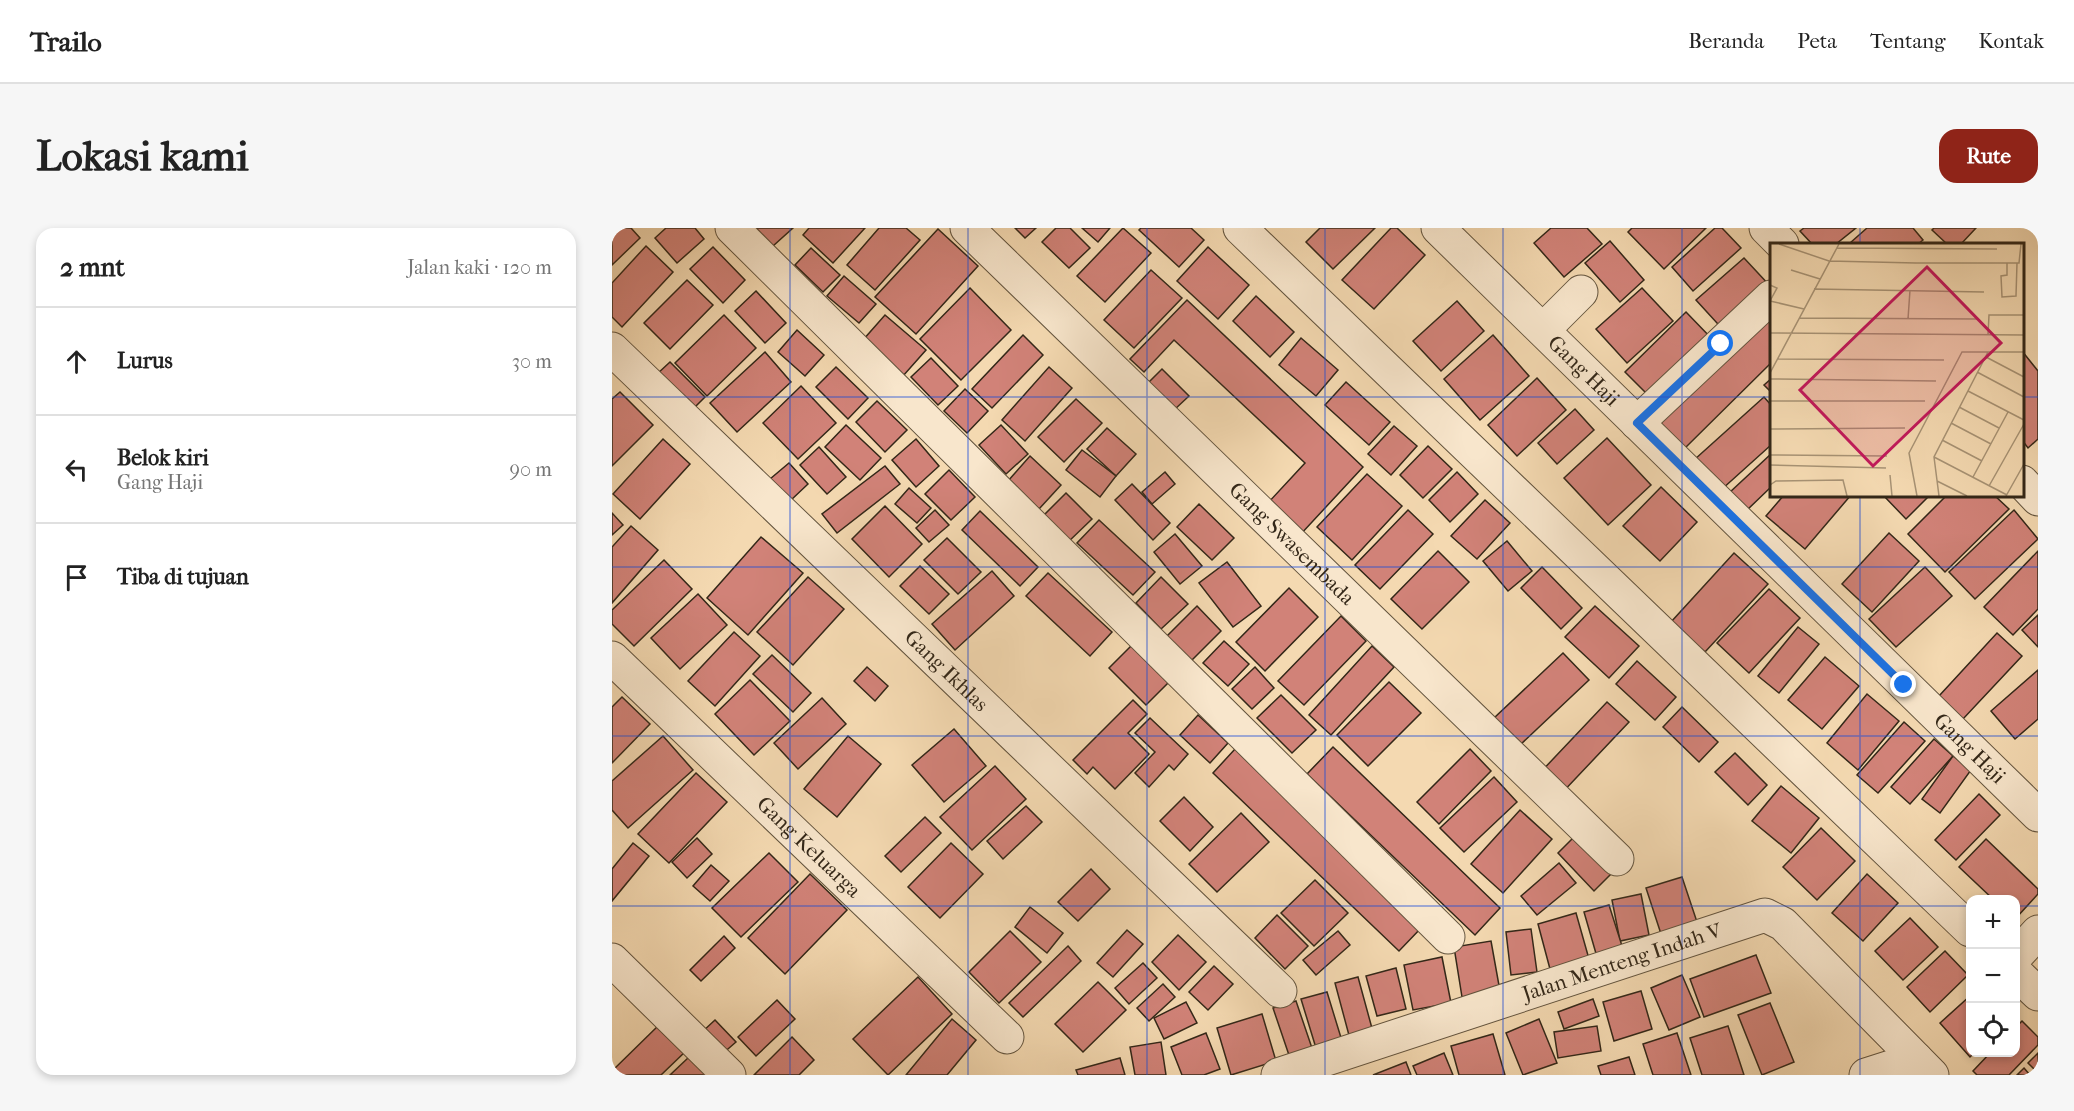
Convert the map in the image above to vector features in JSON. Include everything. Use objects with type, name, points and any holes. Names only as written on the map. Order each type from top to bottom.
[{"type":"street","points":[[732,228],[1448,937]]},
{"type":"street","name":"Gang Swasembada","points":[[967,228],[1617,859]]},
{"type":"street","points":[[1240,228],[1966,925]]},
{"type":"street","name":"Gang Haji","points":[[1438,228],[2038,816]]},
{"type":"street","points":[[1766,228],[1781,243]]},
{"type":"street","points":[[1543,330],[1581,292]]},
{"type":"street","points":[[1637,423],[1770,298]]},
{"type":"street","name":"Gang Ikhlas","points":[[612,348],[1280,992]]},
{"type":"street","points":[[2023,483],[2038,499]]},
{"type":"street","name":"Gang Keluarga","points":[[612,658],[1006,1037]]},
{"type":"street","name":"Jalan Menteng Indah V","points":[[1278,1075],[1765,915],[1783,924],[1924,1067]]},
{"type":"street","points":[[2020,952],[2038,932]]},
{"type":"street","points":[[612,960],[729,1075]]},
{"type":"street","points":[[2020,977],[2038,994]]},
{"type":"street","points":[[1870,1074],[1924,1067]]},
{"type":"building","points":[[612,228],[631,228],[640,238],[612,265]]},
{"type":"building","points":[[666,228],[695,228],[704,239],[677,263],[655,238]]},
{"type":"building","points":[[756,228],[793,228],[773,246]]},
{"type":"building","points":[[809,228],[865,228],[833,263],[803,235]]},
{"type":"building","points":[[879,228],[906,228],[920,240],[875,290],[847,265]]},
{"type":"building","points":[[1015,228],[1036,228],[1025,238]]},
{"type":"building","points":[[1056,228],[1070,228],[1090,248],[1069,268],[1042,242]]},
{"type":"building","points":[[1082,228],[1110,228],[1098,242]]},
{"type":"building","points":[[1123,228],[1151,253],[1105,302],[1077,276]]},
{"type":"building","points":[[1141,228],[1191,228],[1204,240],[1179,267],[1139,230]]},
{"type":"building","points":[[1320,228],[1375,228],[1333,269],[1306,242]]},
{"type":"building","points":[[1391,228],[1397,228],[1425,255],[1374,309],[1342,280]]},
{"type":"building","points":[[1551,228],[1587,228],[1602,244],[1564,277],[1534,243]]},
{"type":"building","points":[[1632,228],[1706,228],[1664,269],[1628,232]]},
{"type":"building","points":[[1715,228],[1722,228],[1741,248],[1693,291],[1672,267]]},
{"type":"building","points":[[1804,228],[1856,228],[1837,243],[1811,243],[1800,231]]},
{"type":"building","points":[[1867,228],[1913,228],[1923,240],[1919,243],[1850,243]]},
{"type":"building","points":[[1934,228],[1976,228],[1962,243],[1946,243],[1932,230]]},
{"type":"building","points":[[938,229],[978,266],[916,334],[875,297]]},
{"type":"building","points":[[1610,241],[1644,280],[1620,302],[1585,263]]},
{"type":"building","points":[[646,246],[673,272],[622,327],[612,317],[612,283]]},
{"type":"building","points":[[713,247],[745,280],[723,303],[690,269]]},
{"type":"building","points":[[1208,247],[1249,285],[1218,319],[1177,281]]},
{"type":"building","points":[[811,248],[840,275],[823,292],[795,265]]},
{"type":"building","points":[[1744,258],[1770,286],[1727,334],[1696,300]]},
{"type":"building","points":[[1151,270],[1182,298],[1134,348],[1104,320]]},
{"type":"building","points":[[844,276],[876,304],[859,323],[827,296]]},
{"type":"building","points":[[687,280],[713,305],[670,349],[644,323]]},
{"type":"building","points":[[970,288],[1011,330],[961,380],[920,339]]},
{"type":"building","points":[[1642,288],[1673,321],[1627,363],[1596,329]]},
{"type":"building","points":[[756,291],[786,323],[765,343],[735,311]]},
{"type":"building","points":[[1256,296],[1294,332],[1270,357],[1233,321]]},
{"type":"building","points":[[1187,300],[1363,467],[1300,535],[1267,504],[1305,463],[1174,340],[1144,372],[1130,359]]},
{"type":"building","points":[[1457,301],[1484,331],[1441,371],[1413,341]]},
{"type":"building","points":[[1686,312],[1713,340],[1653,400],[1625,372]]},
{"type":"building","points":[[1770,314],[1770,364],[1683,450],[1658,425]]},
{"type":"building","points":[[724,315],[756,348],[707,396],[675,363]]},
{"type":"building","points":[[885,315],[926,350],[903,376],[863,340]]},
{"type":"building","points":[[797,330],[824,355],[805,376],[778,352]]},
{"type":"building","points":[[1023,335],[1043,355],[992,408],[972,389]]},
{"type":"building","points":[[1493,335],[1529,376],[1480,420],[1444,379]]},
{"type":"building","points":[[1301,338],[1338,370],[1316,396],[1279,365]]},
{"type":"building","points":[[765,352],[791,382],[737,432],[710,403]]},
{"type":"building","points":[[2023,352],[2038,371],[2038,439],[2028,448],[2023,441]]},
{"type":"building","points":[[931,358],[958,386],[938,405],[911,377]]},
{"type":"building","points":[[670,362],[705,397],[691,411],[656,375]]},
{"type":"building","points":[[836,367],[868,398],[848,419],[816,387]]},
{"type":"building","points":[[1049,367],[1072,388],[1025,441],[1002,420]]},
{"type":"building","points":[[1162,369],[1189,396],[1174,410],[1147,384]]},
{"type":"building","points":[[1537,378],[1566,410],[1517,456],[1488,425]]},
{"type":"building","points":[[1770,380],[1770,391],[1764,385]]},
{"type":"building","points":[[1346,382],[1390,422],[1369,445],[1325,405]]},
{"type":"building","points":[[801,386],[836,423],[798,459],[763,423]]},
{"type":"building","points":[[965,389],[988,411],[967,433],[944,411]]},
{"type":"building","points":[[620,392],[653,425],[612,466],[612,399]]},
{"type":"building","points":[[1764,397],[1770,404],[1770,446],[1721,490],[1694,460]]},
{"type":"building","points":[[1076,399],[1102,423],[1064,462],[1038,437]]},
{"type":"building","points":[[877,401],[907,430],[885,452],[856,422]]},
{"type":"building","points":[[1575,409],[1594,430],[1557,464],[1538,443]]},
{"type":"building","points":[[846,425],[881,458],[860,480],[825,447]]},
{"type":"building","points":[[1001,425],[1028,454],[1006,474],[979,445]]},
{"type":"building","points":[[1394,426],[1417,446],[1391,475],[1368,454]]},
{"type":"building","points":[[1107,428],[1136,454],[1116,476],[1087,449]]},
{"type":"building","points":[[1607,438],[1651,485],[1608,525],[1564,478]]},
{"type":"building","points":[[663,439],[690,464],[640,519],[613,494]]},
{"type":"building","points":[[916,439],[939,466],[916,487],[892,460]]},
{"type":"building","points":[[1428,446],[1452,469],[1423,498],[1400,475]]},
{"type":"building","points":[[819,447],[846,477],[827,494],[800,465]]},
{"type":"building","points":[[1082,450],[1116,476],[1100,497],[1066,470]]},
{"type":"building","points":[[1770,455],[1770,488],[1746,511],[1729,493]]},
{"type":"building","points":[[1030,456],[1061,485],[1039,509],[1008,481]]},
{"type":"building","points":[[789,463],[808,484],[790,501],[770,479]]},
{"type":"building","points":[[885,466],[900,484],[837,533],[822,514]]},
{"type":"building","points":[[949,470],[975,497],[951,520],[925,494]]},
{"type":"building","points":[[1165,472],[1175,484],[1152,504],[1142,492]]},
{"type":"building","points":[[1457,472],[1478,494],[1450,522],[1429,500]]},
{"type":"building","points":[[1367,474],[1402,506],[1352,560],[1317,527]]},
{"type":"building","points":[[1132,484],[1170,523],[1153,540],[1115,500]]},
{"type":"building","points":[[1661,487],[1697,522],[1660,561],[1623,526]]},
{"type":"building","points":[[909,488],[931,508],[917,523],[895,504]]},
{"type":"building","points":[[1066,493],[1092,519],[1066,544],[1041,518]]},
{"type":"building","points":[[1783,496],[1850,496],[1805,549],[1766,516]]},
{"type":"building","points":[[1884,496],[1929,496],[1906,519]]},
{"type":"building","points":[[1946,496],[1995,496],[2009,509],[1945,572],[1908,534]]},
{"type":"building","points":[[1485,500],[1510,523],[1477,559],[1451,536]]},
{"type":"building","points":[[1199,504],[1234,538],[1212,560],[1177,527]]},
{"type":"building","points":[[885,506],[922,544],[889,577],[852,539]]},
{"type":"building","points":[[935,510],[949,525],[929,542],[916,528]]},
{"type":"building","points":[[1408,510],[1433,534],[1380,589],[1355,565]]},
{"type":"building","points":[[2014,510],[2038,539],[1975,599],[1949,572]]},
{"type":"building","points":[[980,511],[1038,567],[1020,586],[962,530]]},
{"type":"building","points":[[612,513],[623,525],[612,535]]},
{"type":"building","points":[[1099,520],[1155,572],[1133,595],[1077,543]]},
{"type":"building","points":[[631,526],[658,550],[612,603],[612,547]]},
{"type":"building","points":[[1889,533],[1919,561],[1872,612],[1842,584]]},
{"type":"building","points":[[1175,534],[1202,566],[1180,584],[1154,552]]},
{"type":"building","points":[[761,537],[803,573],[748,635],[707,598]]},
{"type":"building","points":[[947,538],[981,572],[958,594],[924,560]]},
{"type":"building","points":[[1507,541],[1532,571],[1508,591],[1483,561]]},
{"type":"building","points":[[1438,551],[1469,582],[1422,629],[1391,599]]},
{"type":"building","points":[[2038,551],[2038,609],[2013,635],[1984,607]]},
{"type":"building","points":[[1734,553],[1768,584],[1705,652],[1671,622]]},
{"type":"building","points":[[664,560],[692,589],[634,646],[612,624],[612,610]]},
{"type":"building","points":[[1227,562],[1261,606],[1233,627],[1199,583]]},
{"type":"building","points":[[920,566],[949,594],[929,614],[900,586]]},
{"type":"building","points":[[1542,567],[1582,608],[1561,629],[1521,588]]},
{"type":"building","points":[[1925,567],[1952,596],[1896,647],[1869,619]]},
{"type":"building","points":[[992,571],[1014,596],[955,650],[932,624]]},
{"type":"building","points":[[1048,573],[1112,632],[1090,656],[1026,596]]},
{"type":"building","points":[[808,577],[844,609],[793,665],[757,632]]},
{"type":"building","points":[[1161,577],[1188,604],[1161,629],[1136,603]]},
{"type":"building","points":[[1289,588],[1318,617],[1265,671],[1236,642]]},
{"type":"building","points":[[1769,589],[1800,618],[1749,673],[1717,643]]},
{"type":"building","points":[[698,594],[727,625],[680,669],[651,638]]},
{"type":"building","points":[[1197,606],[1221,631],[1189,663],[1164,639]]},
{"type":"building","points":[[1595,606],[1639,646],[1609,678],[1565,637]]},
{"type":"building","points":[[2038,615],[2038,647],[2022,630]]},
{"type":"building","points":[[1341,616],[1366,641],[1304,705],[1278,681]]},
{"type":"building","points":[[1798,627],[1819,644],[1779,693],[1758,676]]},
{"type":"building","points":[[734,632],[760,656],[715,706],[688,681]]},
{"type":"building","points":[[1997,633],[2022,656],[1963,719],[1939,696]]},
{"type":"building","points":[[1136,641],[1173,678],[1146,705],[1109,668]]},
{"type":"building","points":[[1224,641],[1249,664],[1228,686],[1203,663]]},
{"type":"building","points":[[1372,646],[1394,667],[1331,735],[1309,715]]},
{"type":"building","points":[[1563,653],[1589,680],[1520,745],[1494,718]]},
{"type":"building","points":[[772,655],[811,693],[793,712],[753,674]]},
{"type":"building","points":[[1825,657],[1859,686],[1822,729],[1788,700]]},
{"type":"building","points":[[1637,661],[1676,697],[1655,720],[1616,684]]},
{"type":"building","points":[[867,667],[888,686],[875,701],[854,681]]},
{"type":"building","points":[[1255,667],[1274,688],[1252,709],[1232,689]]},
{"type":"building","points":[[2038,670],[2038,719],[2015,739],[1991,711]]},
{"type":"building","points":[[750,680],[790,721],[754,755],[715,714]]},
{"type":"building","points":[[1389,682],[1421,713],[1368,766],[1337,735]]},
{"type":"building","points":[[1867,694],[1899,721],[1858,770],[1827,743]]},
{"type":"building","points":[[1281,695],[1316,730],[1292,753],[1257,718]]},
{"type":"building","points":[[622,697],[650,724],[612,763],[612,707]]},
{"type":"building","points":[[822,698],[846,724],[798,769],[774,743]]},
{"type":"building","points":[[1133,700],[1147,714],[1128,733],[1149,754],[1115,789],[1093,767],[1087,774],[1073,760]]},
{"type":"building","points":[[1607,702],[1629,722],[1559,796],[1537,776]]},
{"type":"building","points":[[1682,707],[1718,742],[1699,762],[1663,727]]},
{"type":"building","points":[[1198,715],[1228,743],[1210,763],[1180,735]]},
{"type":"building","points":[[1150,718],[1188,754],[1174,770],[1169,765],[1149,787],[1135,773],[1155,752],[1135,733]]},
{"type":"building","points":[[1904,722],[1925,741],[1878,793],[1857,775]]},
{"type":"building","points":[[954,729],[986,766],[944,802],[912,765]]},
{"type":"building","points":[[663,736],[693,770],[628,828],[612,810],[612,781]]},
{"type":"building","points":[[848,736],[881,764],[837,817],[804,789]]},
{"type":"building","points":[[1934,739],[1953,756],[1910,804],[1891,787]]},
{"type":"building","points":[[1333,747],[1500,908],[1475,935],[1307,774]]},
{"type":"building","points":[[1235,749],[1422,927],[1399,951],[1213,773]]},
{"type":"building","points":[[1470,749],[1491,771],[1439,824],[1417,802]]},
{"type":"building","points":[[1735,753],[1767,785],[1748,805],[1715,772]]},
{"type":"building","points":[[1953,756],[1971,770],[1940,813],[1922,799]]},
{"type":"building","points":[[995,766],[1026,799],[972,850],[940,817]]},
{"type":"building","points":[[696,773],[727,802],[669,863],[638,834]]},
{"type":"building","points":[[1494,777],[1517,802],[1464,852],[1440,828]]},
{"type":"building","points":[[1781,786],[1819,818],[1791,853],[1752,821]]},
{"type":"building","points":[[1979,794],[2000,815],[1956,860],[1935,840]]},
{"type":"building","points":[[1184,797],[1213,827],[1190,851],[1160,821]]},
{"type":"building","points":[[1026,806],[1042,822],[1003,859],[987,841]]},
{"type":"building","points":[[1520,810],[1552,839],[1503,893],[1471,864]]},
{"type":"building","points":[[1241,813],[1269,842],[1217,892],[1189,864]]},
{"type":"building","points":[[925,817],[941,833],[901,872],[885,856]]},
{"type":"building","points":[[1821,828],[1855,861],[1817,900],[1783,867]]},
{"type":"building","points":[[1575,836],[1611,874],[1594,891],[1558,853]]},
{"type":"building","points":[[697,838],[712,854],[687,878],[672,862]]},
{"type":"building","points":[[1986,839],[2038,889],[2038,894],[2020,914],[2020,895],[1989,895],[1959,867]]},
{"type":"building","points":[[633,843],[649,856],[612,901],[612,869]]},
{"type":"building","points":[[951,843],[983,874],[940,918],[908,887]]},
{"type":"building","points":[[769,853],[798,882],[741,937],[712,908]]},
{"type":"building","points":[[1559,863],[1576,883],[1537,915],[1521,896]]},
{"type":"building","points":[[711,865],[729,881],[710,901],[693,886]]},
{"type":"building","points":[[1091,869],[1110,889],[1078,921],[1058,902]]},
{"type":"building","points":[[810,874],[847,910],[785,974],[748,938]]},
{"type":"building","points":[[1867,874],[1898,903],[1863,941],[1832,913]]},
{"type":"building","points":[[1682,877],[1698,925],[1662,937],[1646,888]]},
{"type":"building","points":[[1315,880],[1348,913],[1314,946],[1281,913]]},
{"type":"building","points":[[1641,894],[1649,935],[1620,941],[1612,900]]},
{"type":"building","points":[[1609,905],[1623,949],[1597,957],[1584,912]]},
{"type":"building","points":[[1030,907],[1063,933],[1047,953],[1015,927]]},
{"type":"building","points":[[1576,913],[1589,959],[1550,969],[1538,924]]},
{"type":"building","points":[[1277,915],[1308,946],[1285,969],[1255,938]]},
{"type":"building","points":[[1910,918],[1938,947],[1903,980],[1875,951]]},
{"type":"building","points":[[1531,929],[1537,972],[1511,975],[1506,932]]},
{"type":"building","points":[[1127,930],[1143,944],[1113,977],[1097,963]]},
{"type":"building","points":[[1010,931],[1041,962],[999,1003],[969,972]]},
{"type":"building","points":[[1338,931],[1350,945],[1316,975],[1303,960]]},
{"type":"building","points":[[1178,935],[1206,962],[1179,990],[1152,962]]},
{"type":"building","points":[[724,936],[735,948],[701,981],[690,970]]},
{"type":"building","points":[[1491,941],[1500,991],[1462,997],[1454,947]]},
{"type":"building","points":[[1068,946],[1081,961],[1023,1017],[1009,1003]]},
{"type":"building","points":[[1945,951],[1966,973],[1966,977],[1930,1012],[1907,987]]},
{"type":"building","points":[[1756,955],[1771,993],[1704,1017],[1690,979]]},
{"type":"building","points":[[1442,957],[1451,1003],[1413,1010],[1404,965]]},
{"type":"building","points":[[1143,963],[1157,978],[1129,1004],[1115,988]]},
{"type":"building","points":[[1214,966],[1233,984],[1208,1010],[1189,992]]},
{"type":"building","points":[[1396,968],[1406,1009],[1377,1016],[1366,976]]},
{"type":"building","points":[[1682,975],[1700,1017],[1669,1030],[1651,988]]},
{"type":"building","points":[[918,977],[952,1014],[888,1075],[853,1039]]},
{"type":"building","points":[[1358,977],[1373,1032],[1350,1039],[1335,983]]},
{"type":"building","points":[[1098,982],[1126,1010],[1083,1052],[1055,1024]]},
{"type":"building","points":[[1163,984],[1175,997],[1149,1021],[1137,1008]]},
{"type":"building","points":[[1641,991],[1652,1029],[1614,1041],[1603,1002]]},
{"type":"building","points":[[1327,992],[1342,1041],[1316,1048],[1301,999]]},
{"type":"building","points":[[1593,999],[1599,1016],[1564,1029],[1558,1012]]},
{"type":"building","points":[[777,1000],[795,1019],[756,1056],[738,1037]]},
{"type":"building","points":[[1966,1000],[1966,1052],[1940,1023]]},
{"type":"building","points":[[1296,1001],[1314,1054],[1291,1061],[1273,1008]]},
{"type":"building","points":[[1186,1002],[1197,1023],[1164,1039],[1154,1018]]},
{"type":"building","points":[[1770,1003],[1794,1062],[1762,1075],[1738,1015]]},
{"type":"building","points":[[1262,1014],[1276,1061],[1231,1075],[1217,1028]]},
{"type":"building","points":[[952,1019],[976,1040],[947,1075],[906,1075]]},
{"type":"building","points":[[1539,1019],[1557,1063],[1523,1075],[1506,1033]]},
{"type":"building","points":[[715,1020],[736,1042],[721,1055],[702,1032]]},
{"type":"building","points":[[2022,1021],[2038,1037],[2038,1045],[2009,1075],[1977,1075],[1973,1071],[1986,1057],[2020,1057],[2020,1023]]},
{"type":"building","points":[[661,1023],[687,1050],[661,1075],[612,1075],[612,1071]]},
{"type":"building","points":[[1597,1026],[1601,1051],[1558,1058],[1554,1032]]},
{"type":"building","points":[[1728,1026],[1744,1075],[1702,1075],[1690,1038]]},
{"type":"building","points":[[1206,1033],[1220,1069],[1204,1075],[1182,1075],[1171,1047]]},
{"type":"building","points":[[1677,1033],[1691,1075],[1653,1075],[1643,1044]]},
{"type":"building","points":[[1493,1034],[1505,1075],[1459,1075],[1451,1046]]},
{"type":"building","points":[[792,1037],[814,1060],[799,1075],[754,1075]]},
{"type":"building","points":[[1161,1042],[1166,1075],[1135,1075],[1130,1047]]},
{"type":"building","points":[[1444,1053],[1453,1075],[1417,1075],[1413,1066]]},
{"type":"building","points":[[2038,1053],[2038,1073],[2028,1063]]},
{"type":"building","points":[[689,1057],[706,1075],[670,1075]]},
{"type":"building","points":[[1629,1057],[1635,1075],[1601,1075],[1598,1066]]},
{"type":"building","points":[[1120,1058],[1125,1075],[1078,1075],[1076,1070]]},
{"type":"building","points":[[1406,1062],[1411,1075],[1373,1075]]},
{"type":"building","points":[[2024,1068],[2030,1075],[2017,1075]]},
{"type":"route","points":[[1721,344],[1637,423],[1904,685]]}]
